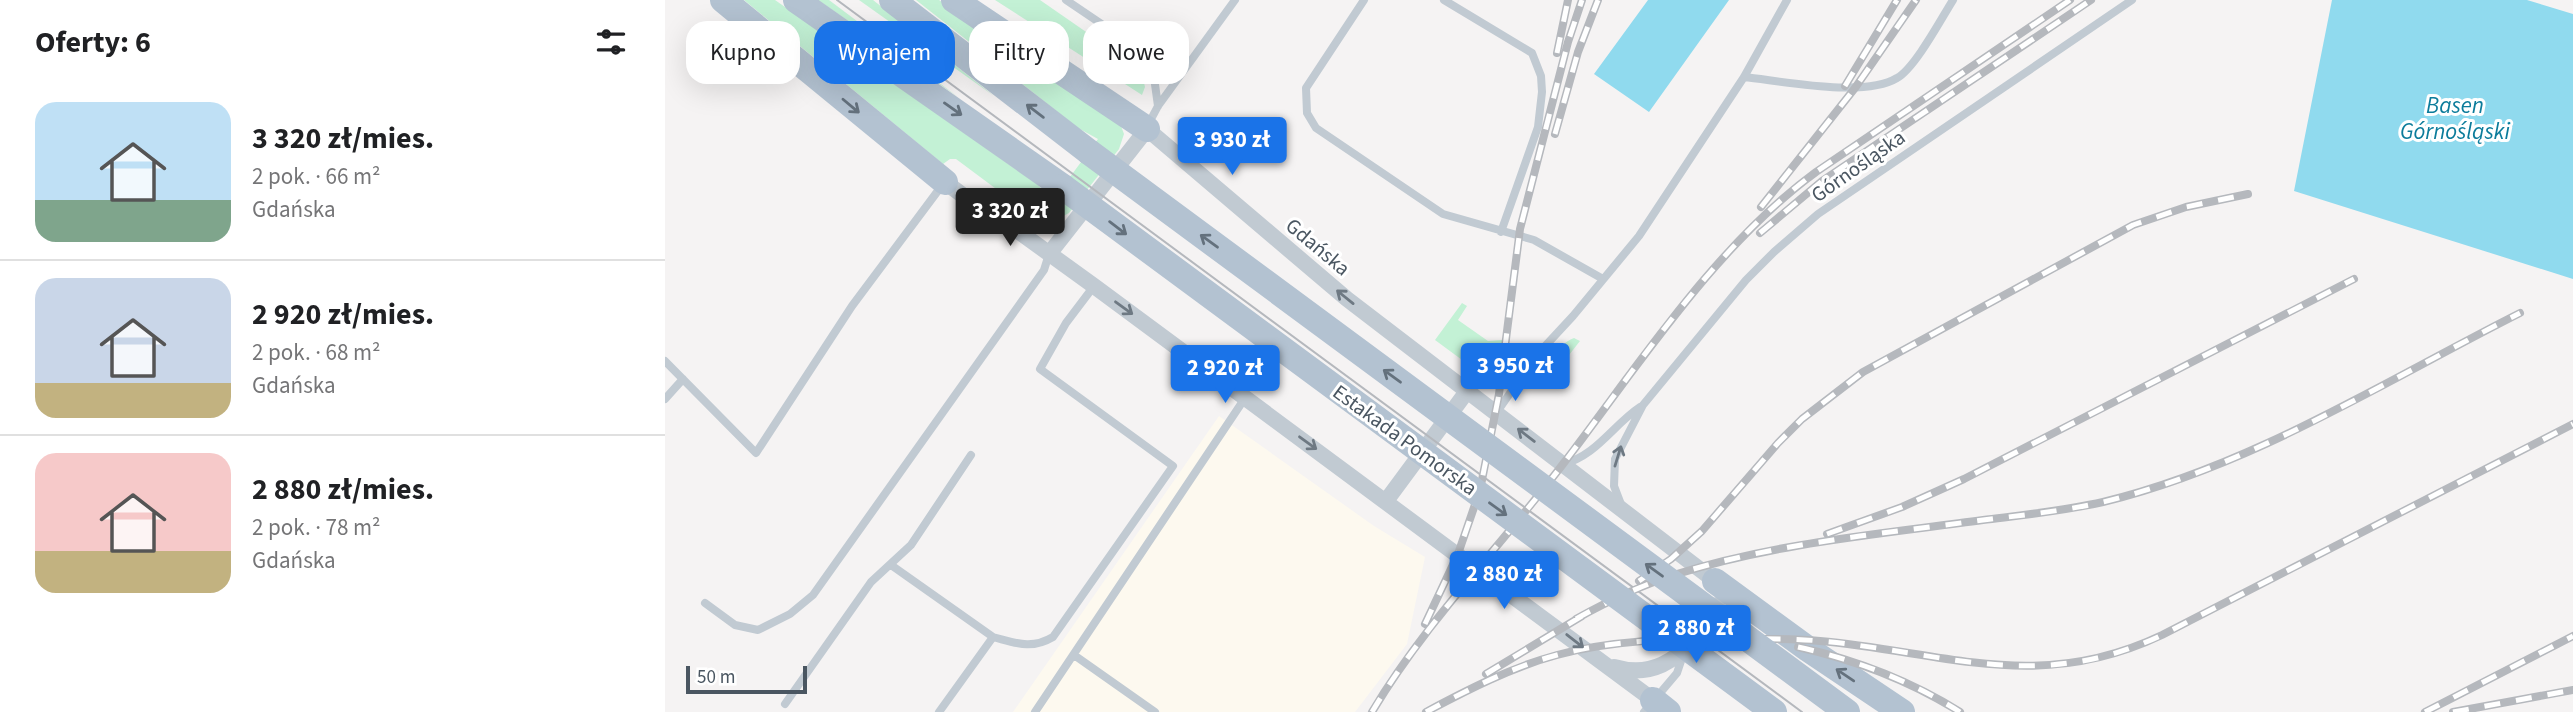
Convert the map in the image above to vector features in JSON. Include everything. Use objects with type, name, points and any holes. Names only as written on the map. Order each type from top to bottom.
[{"type":"main road","points":[[723,0],[945,182]]},
{"type":"main road","name":"Estakada Pomorska","points":[[796,0],[1063,187],[1774,712]]},
{"type":"main road","name":"Estakada Pomorska","points":[[892,0],[1089,152],[1847,712]]},
{"type":"main road","points":[[954,0],[1152,117]]},
{"type":"main road","points":[[1717,582],[1808,649],[1902,712]]},
{"type":"street","points":[[1049,254],[1152,117]]},
{"type":"street","name":"Gdańska","points":[[1152,117],[1347,299],[1717,582]]},
{"type":"street","points":[[945,182],[1094,286],[1386,501],[1608,666],[1655,708]]},
{"type":"street","points":[[1386,501],[1468,390]]},
{"type":"street","points":[[1608,666],[1644,670],[1666,663],[1685,650],[1715,611],[1719,599],[1717,582]]},
{"type":"lane","points":[[1066,0],[1140,50],[1153,70],[1152,117]]},
{"type":"lane","points":[[1152,117],[1235,0]]},
{"type":"lane","points":[[1364,0],[1306,88],[1307,113],[1316,128],[1443,214],[1534,240],[1603,279]]},
{"type":"lane","points":[[1444,0],[1531,53],[1541,76],[1538,127],[1501,232]]},
{"type":"lane","points":[[1497,412],[1535,357],[1639,236],[1744,77],[1787,0]]},
{"type":"lane","points":[[1744,77],[1855,88],[1876,86],[1899,78],[1915,60],[1953,0]]},
{"type":"lane","name":"Górnośląska","points":[[1623,509],[1614,486],[1615,459],[1643,405],[1747,280],[1774,252],[1818,214],[2132,0]]},
{"type":"lane","points":[[665,361],[756,453],[852,306],[945,182]]},
{"type":"lane","points":[[705,603],[735,625],[758,631],[790,614],[813,595],[1044,270],[1049,254]]},
{"type":"lane","points":[[891,565],[993,637],[1039,645],[1053,637],[1173,466],[1040,369],[1066,323],[1094,286]]},
{"type":"lane","points":[[665,399],[683,379]]},
{"type":"lane","points":[[1035,712],[1245,398]]},
{"type":"lane","name":"Górnośląska","points":[[1563,464],[1585,456],[1623,419],[1643,405]]},
{"type":"lane","points":[[785,704],[871,582],[911,545],[971,455]]},
{"type":"lane","points":[[939,712],[993,637]]},
{"type":"lane","points":[[1655,708],[1663,691],[1677,673],[1685,650]]},
{"type":"lane","points":[[1074,655],[1155,712]]},
{"type":"shaded area","points":[[1219,416],[1374,526],[1425,557],[1407,644],[1355,712],[1013,712]]},
{"type":"green space","points":[[744,0],[775,0],[814,27],[814,58],[800,46],[800,21],[769,21]]},
{"type":"green space","points":[[818,0],[829,0],[857,21],[848,21]]},
{"type":"green space","points":[[859,0],[873,0],[899,21],[889,21]]},
{"type":"green space","points":[[916,0],[939,0],[971,21],[969,42],[955,31],[955,21],[943,21]]},
{"type":"green space","points":[[995,0],[1040,0],[1083,30],[1083,57],[1069,48],[1069,21],[1027,21]]},
{"type":"green space","points":[[955,65],[969,76],[955,68]]},
{"type":"green space","points":[[846,84],[895,84],[1037,184],[1053,200],[1098,139],[1078,128],[1022,84],[1066,84],[1118,118],[1124,134],[1119,149],[1069,213],[1056,220],[1035,218],[956,159],[950,159],[943,164]]},
{"type":"green space","points":[[1125,84],[1144,84],[1142,95]]},
{"type":"green space","points":[[1462,303],[1467,306],[1458,320],[1488,341],[1502,340],[1519,353],[1514,368],[1492,382],[1435,340]]},
{"type":"green space","points":[[1574,338],[1580,341],[1558,369],[1555,360],[1558,351]]},
{"type":"water","points":[[1648,0],[1729,0],[1649,112],[1594,74]]},
{"type":"water","name":"Basen Górnośląski","points":[[2332,0],[2527,0],[2573,14],[2573,279],[2294,191]]},
{"type":"tram line","points":[[837,0],[1802,712]]},
{"type":"railway","points":[[1557,53],[1568,0]]},
{"type":"railway","points":[[1425,624],[1458,554],[1480,490],[1499,394],[1520,229],[1568,42],[1582,0]]},
{"type":"railway","points":[[1555,134],[1578,52],[1598,0]]},
{"type":"railway","points":[[1845,86],[1897,0]]},
{"type":"railway","points":[[1761,207],[1855,88],[1916,0]]},
{"type":"railway","points":[[1372,712],[1439,616],[1539,495],[1680,309],[1745,235],[1779,202],[1816,172],[2070,0]]},
{"type":"railway","points":[[1760,233],[1822,181],[2091,0]]},
{"type":"railway","points":[[1639,581],[1671,559],[1702,531],[1802,419],[1863,372],[2133,225],[2186,207],[2248,194]]},
{"type":"railway","points":[[1827,534],[1902,507],[1964,479],[2354,279]]},
{"type":"railway","points":[[1576,619],[1664,578],[1752,554],[2073,508],[2158,486],[2212,467],[2317,420],[2520,313]]},
{"type":"railway","points":[[1426,712],[1490,680],[1540,660],[1598,646],[1640,641],[1808,640],[1991,664],[2032,666],[2074,662],[2117,653],[2162,635],[2573,424]]},
{"type":"railway","points":[[1486,674],[1582,616]]},
{"type":"railway","points":[[2425,712],[2573,636]]},
{"type":"railway","points":[[1798,647],[1882,672],[1960,712]]},
{"type":"railway","points":[[2453,712],[2573,690]]}]
